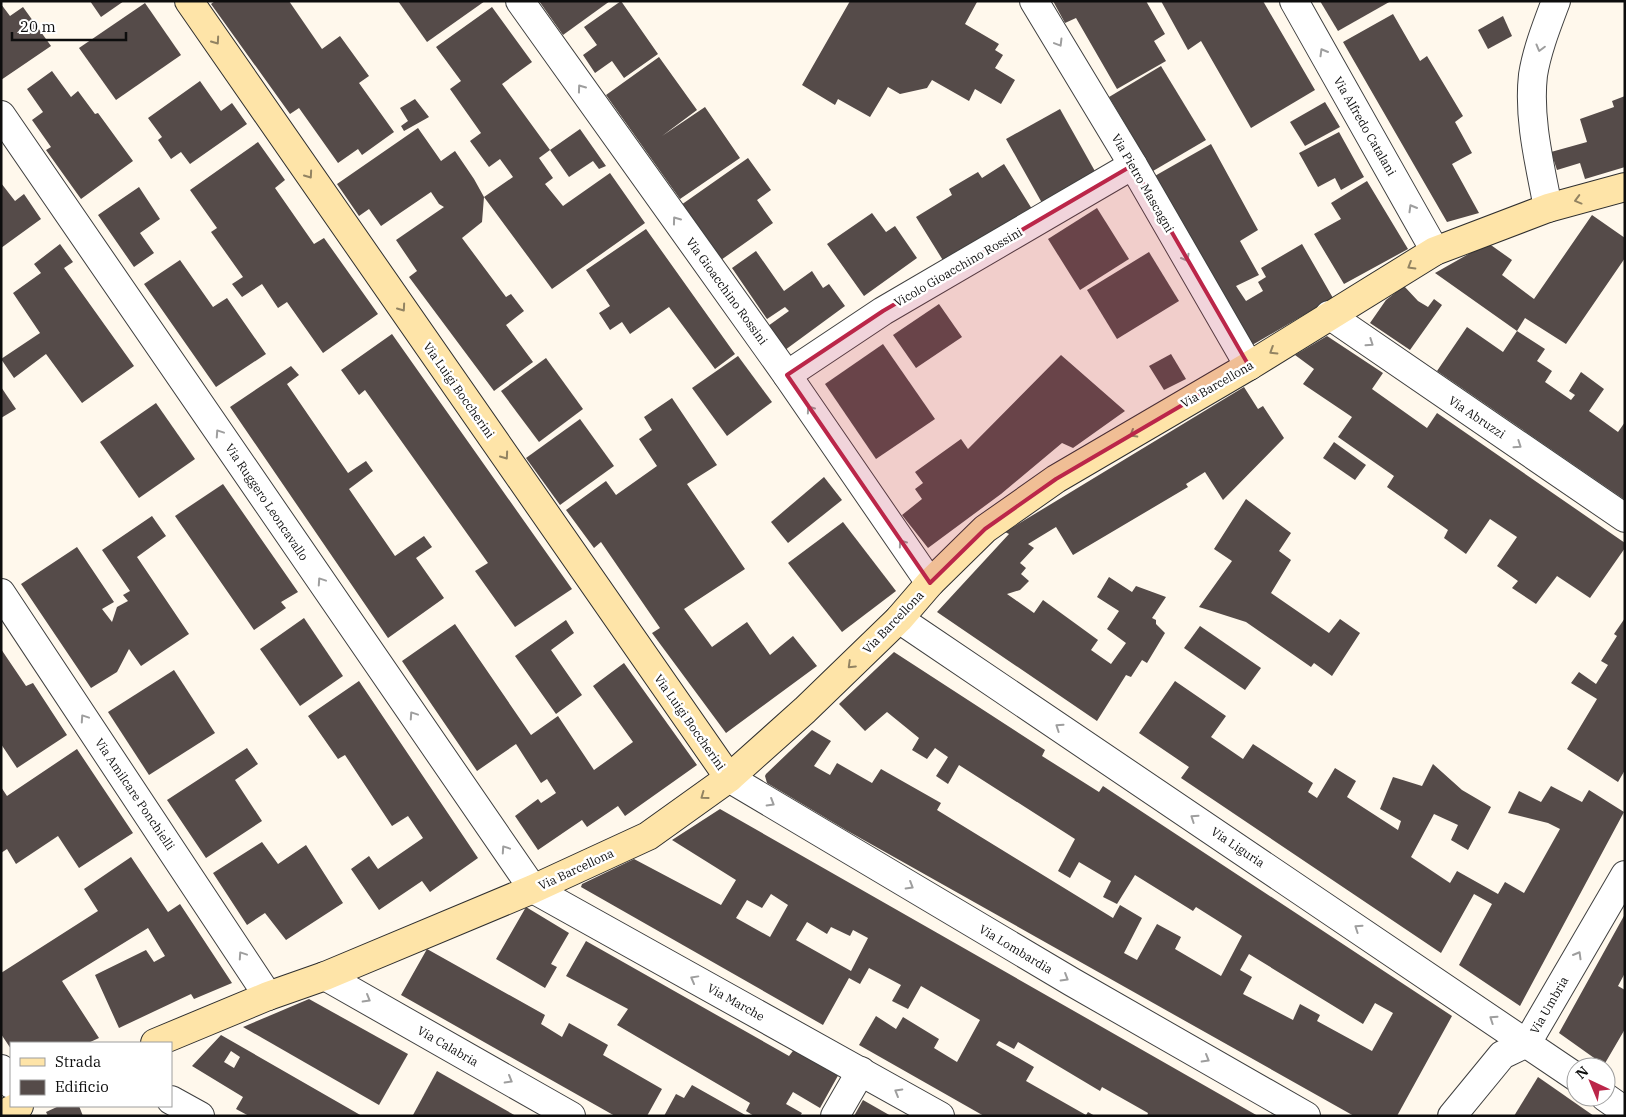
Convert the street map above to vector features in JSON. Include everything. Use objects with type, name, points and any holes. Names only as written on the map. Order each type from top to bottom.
[{"type":"street","name":"Via Luigi Boccherini","points":[[188,1],[729,778]]},
{"type":"street","name":"Via Gioacchino Rossini","points":[[520,1],[787,375],[930,583]]},
{"type":"street","name":"Via Pietro Mascagni","points":[[1034,1],[1133,165],[1249,366]]},
{"type":"street","name":"Via Alfredo Catalani","points":[[1294,1],[1436,251]]},
{"type":"street","points":[[1548,208],[1531,110],[1534,74],[1543,37],[1556,1]]},
{"type":"street","name":"Via Ruggero Leoncavallo","points":[[1,115],[532,889]]},
{"type":"street","name":"Vicolo Gioacchino Rossini","points":[[787,375],[883,311],[1133,165]]},
{"type":"street","name":"Via Barcellona","points":[[157,1042],[268,996],[325,976],[532,889],[648,836],[729,778],[805,710],[899,619],[930,583],[985,529],[1056,479],[1249,366],[1436,251],[1548,208],[1625,188]]},
{"type":"street","name":"Via Abruzzi","points":[[1329,316],[1625,518]]},
{"type":"street","name":"Via Amilcare Ponchielli","points":[[1,593],[268,996]]},
{"type":"street","name":"Via Liguria","points":[[899,619],[1566,1070]]},
{"type":"street","name":"Via Lombardia","points":[[729,778],[1072,982],[1306,1116]]},
{"type":"street","name":"Via Umbria","points":[[1452,1116],[1502,1055],[1528,1043],[1625,876]]},
{"type":"street","name":"Via Marche","points":[[532,889],[940,1116]]},
{"type":"street","name":"Via Calabria","points":[[325,976],[571,1116]]},
{"type":"street","points":[[1,1069],[10,1082]]},
{"type":"street","points":[[834,1116],[861,1071]]},
{"type":"street","points":[[172,1101],[200,1116]]},
{"type":"street","points":[[1,1115],[17,1107]]},
{"type":"highlighted area","points":[[1133,165],[1249,366],[1056,479],[985,529],[930,583],[787,375],[883,311]]},
{"type":"building","points":[[90,1],[124,1],[101,17]]},
{"type":"building","points":[[215,1],[289,1],[322,49],[340,36],[369,76],[359,83],[394,132],[362,155],[358,149],[338,163],[299,108],[290,114],[211,4]]},
{"type":"building","points":[[398,1],[485,1],[427,42]]},
{"type":"building","points":[[539,1],[610,1],[563,35]]},
{"type":"building","points":[[621,1],[658,54],[624,78],[612,61],[595,73],[583,55],[597,45],[584,27]]},
{"type":"building","points":[[850,1],[975,1],[977,2],[965,24],[999,44],[995,50],[1003,55],[995,68],[1015,80],[1001,104],[975,89],[969,101],[932,80],[927,88],[900,94],[888,87],[870,117],[838,99],[835,105],[802,85]]},
{"type":"building","points":[[1053,1],[1146,1],[1165,34],[1154,41],[1166,61],[1117,89],[1076,18],[1065,23]]},
{"type":"building","points":[[1161,1],[1263,1],[1315,90],[1251,128],[1201,41],[1188,50]]},
{"type":"building","points":[[1320,1],[1391,1],[1338,31]]},
{"type":"building","points":[[145,3],[181,55],[116,100],[79,48]]},
{"type":"building","points":[[1,4],[10,16],[23,7],[51,46],[1,80]]},
{"type":"building","points":[[492,7],[532,62],[502,84],[550,150],[539,158],[553,178],[545,184],[563,206],[610,173],[645,223],[552,289],[484,197],[513,177],[500,159],[489,167],[470,141],[481,133],[450,89],[461,81],[436,47]]},
{"type":"building","points":[[1393,14],[1420,61],[1427,56],[1463,116],[1455,122],[1472,153],[1452,164],[1479,213],[1447,222],[1343,42]]},
{"type":"building","points":[[1503,16],[1512,36],[1488,49],[1478,30]]},
{"type":"building","points":[[659,57],[697,110],[662,136],[705,107],[740,158],[680,199],[606,95]]},
{"type":"building","points":[[1161,66],[1206,140],[1153,171],[1109,97]]},
{"type":"building","points":[[52,71],[71,97],[78,91],[95,114],[98,113],[133,161],[81,199],[46,150],[51,147],[32,120],[43,112],[27,89]]},
{"type":"building","points":[[200,81],[221,111],[232,103],[247,124],[190,164],[181,152],[171,159],[158,140],[162,137],[148,118]]},
{"type":"building","points":[[1625,96],[1625,167],[1585,179],[1580,163],[1557,170],[1551,152],[1587,142],[1580,119],[1614,107],[1612,101]]},
{"type":"building","points":[[415,99],[429,117],[404,131],[401,126],[408,121],[400,108]]},
{"type":"building","points":[[1325,102],[1340,127],[1305,146],[1290,122]]},
{"type":"building","points":[[1060,109],[1096,173],[1042,203],[1006,139]]},
{"type":"building","points":[[418,128],[441,161],[455,151],[474,179],[484,197],[482,222],[462,238],[506,297],[511,294],[524,311],[506,325],[533,362],[494,391],[409,277],[417,271],[396,240],[444,207],[439,204],[431,192],[381,226],[369,209],[359,216],[337,184]]},
{"type":"building","points":[[580,129],[606,166],[599,169],[593,161],[569,177],[550,150]]},
{"type":"building","points":[[1339,132],[1364,177],[1341,190],[1335,178],[1318,187],[1299,153]]},
{"type":"building","points":[[258,142],[285,180],[275,188],[314,244],[324,238],[378,314],[323,353],[287,302],[278,308],[262,284],[242,297],[232,284],[243,277],[211,232],[217,228],[190,190]]},
{"type":"building","points":[[1211,144],[1258,230],[1240,241],[1259,275],[1236,286],[1246,301],[1263,291],[1258,282],[1266,277],[1261,268],[1302,244],[1333,298],[1247,348],[1153,177]]},
{"type":"building","points":[[748,158],[771,190],[757,200],[773,223],[721,260],[681,205]]},
{"type":"building","points":[[1004,164],[1032,209],[944,262],[916,217],[952,195],[949,189],[978,172],[982,178]]},
{"type":"building","points":[[1367,181],[1408,249],[1344,284],[1314,234],[1341,219],[1331,203]]},
{"type":"building","points":[[1,183],[15,201],[24,194],[41,219],[1,248]]},
{"type":"building","points":[[139,187],[160,219],[140,233],[154,253],[134,267],[98,215]]},
{"type":"building","points":[[1097,208],[1129,259],[1080,290],[1048,239]]},
{"type":"building","points":[[872,213],[886,232],[895,226],[917,258],[864,296],[827,244]]},
{"type":"building","points":[[1592,215],[1625,238],[1625,258],[1566,344],[1525,318],[1517,331],[1435,273],[1488,243],[1512,260],[1502,275],[1534,299]]},
{"type":"building","points":[[646,229],[735,354],[715,369],[669,307],[630,334],[622,322],[610,330],[599,313],[610,306],[586,270]]},
{"type":"building","points":[[60,244],[73,262],[64,268],[134,366],[82,403],[46,354],[14,378],[1,359],[40,333],[13,293],[41,273],[34,264]]},
{"type":"building","points":[[756,251],[784,291],[812,271],[823,288],[829,284],[845,306],[785,350],[768,326],[789,311],[785,307],[767,319],[732,268]]},
{"type":"building","points":[[1149,252],[1179,301],[1117,339],[1087,290]]},
{"type":"building","points":[[180,260],[213,307],[227,298],[266,354],[216,387],[144,284]]},
{"type":"building","points":[[1404,286],[1418,301],[1428,307],[1434,299],[1442,305],[1410,350],[1370,323],[1386,300]]},
{"type":"building","points":[[939,304],[962,337],[916,368],[893,335]]},
{"type":"building","points":[[1467,327],[1503,352],[1517,331],[1545,349],[1537,361],[1552,371],[1545,382],[1571,400],[1575,395],[1569,391],[1581,372],[1604,389],[1589,411],[1618,432],[1625,422],[1625,500],[1437,371]]},
{"type":"building","points":[[392,334],[572,589],[515,627],[475,571],[488,563],[365,390],[359,395],[341,370]]},
{"type":"building","points":[[1327,336],[1383,373],[1372,389],[1427,428],[1437,413],[1625,543],[1625,548],[1590,598],[1557,576],[1536,604],[1512,588],[1518,581],[1497,566],[1517,537],[1490,519],[1466,554],[1444,538],[1448,530],[1387,487],[1394,476],[1338,437],[1352,417],[1303,384],[1314,369],[1295,355]]},
{"type":"building","points":[[883,344],[935,419],[876,459],[825,384]]},
{"type":"building","points":[[1171,354],[1186,379],[1164,390],[1149,366]]},
{"type":"building","points":[[1061,355],[1125,411],[1073,448],[1062,443],[1001,494],[928,548],[902,515],[922,499],[915,489],[923,483],[915,472],[961,439],[968,449]]},
{"type":"building","points":[[738,356],[772,402],[727,436],[692,388]]},
{"type":"building","points":[[546,358],[583,409],[539,442],[501,391]]},
{"type":"building","points":[[291,366],[299,375],[287,384],[348,473],[366,461],[373,471],[349,489],[395,556],[424,536],[432,547],[416,558],[444,598],[388,638],[230,407]]},
{"type":"building","points":[[1,387],[16,409],[1,418]]},
{"type":"building","points":[[1244,387],[1258,409],[1263,406],[1284,438],[1223,500],[1205,472],[1186,484],[1188,487],[1073,555],[1056,527],[1028,544],[1034,548],[1020,563],[1026,568],[1021,574],[1029,581],[1020,590],[1007,594],[1034,613],[1043,600],[1098,640],[1091,650],[1111,664],[1126,643],[1107,629],[1119,611],[1097,597],[1109,577],[1132,592],[1136,586],[1166,597],[1152,618],[1156,620],[1156,624],[1165,633],[1147,663],[1142,660],[1131,677],[1126,675],[1097,721],[937,612],[1009,534],[1005,532]]},
{"type":"building","points":[[672,398],[717,465],[687,484],[745,569],[684,609],[712,647],[747,622],[770,655],[793,636],[817,666],[726,733],[652,633],[660,628],[601,542],[594,548],[566,510],[606,481],[616,495],[657,466],[639,439],[652,430],[644,417]]},
{"type":"building","points":[[156,403],[195,459],[139,498],[100,442]]},
{"type":"building","points":[[580,419],[614,466],[560,505],[526,458]]},
{"type":"building","points":[[1334,442],[1366,465],[1355,480],[1323,458]]},
{"type":"building","points":[[824,477],[842,500],[788,543],[771,522]]},
{"type":"building","points":[[223,484],[298,592],[281,602],[286,608],[254,630],[175,516]]},
{"type":"building","points":[[1246,499],[1291,533],[1279,551],[1291,560],[1271,593],[1329,633],[1340,619],[1360,633],[1332,676],[1314,663],[1311,667],[1246,622],[1199,607],[1232,561],[1214,549]]},
{"type":"building","points":[[152,516],[166,536],[137,557],[189,634],[141,666],[129,649],[117,672],[91,688],[21,584],[77,547],[114,602],[102,609],[112,622],[117,607],[128,601],[123,595],[130,591],[102,550]]},
{"type":"building","points":[[843,522],[896,591],[842,632],[788,563]]},
{"type":"building","points":[[304,618],[343,676],[300,706],[260,649]]},
{"type":"building","points":[[1625,618],[1625,770],[1618,782],[1567,749],[1597,699],[1571,683],[1579,672],[1596,684],[1608,665],[1601,661],[1617,636],[1614,634]]},
{"type":"building","points":[[566,620],[574,633],[551,650],[582,695],[556,714],[515,656]]},
{"type":"building","points":[[455,624],[531,735],[558,716],[594,770],[633,742],[593,686],[624,663],[697,765],[625,816],[618,806],[587,827],[582,820],[538,850],[515,816],[538,799],[541,803],[556,793],[547,779],[541,783],[516,744],[477,771],[402,661]]},
{"type":"building","points":[[1200,626],[1261,668],[1245,690],[1184,648]]},
{"type":"building","points":[[1,649],[26,686],[33,683],[67,735],[17,768],[1,744]]},
{"type":"building","points":[[894,652],[1045,750],[1042,756],[1099,792],[1103,786],[1452,1016],[1397,1116],[1354,1116],[846,830],[767,783],[766,774],[812,730],[831,741],[814,766],[830,775],[837,763],[872,783],[881,769],[941,803],[937,810],[1113,918],[1120,905],[1142,918],[1124,953],[1137,960],[1157,924],[1181,937],[1175,949],[1221,976],[1242,936],[1196,907],[1193,911],[1135,875],[1117,904],[1103,897],[1111,881],[1079,862],[1070,878],[1058,871],[1075,839],[959,765],[948,784],[936,776],[948,757],[935,748],[927,759],[912,750],[919,738],[887,712],[865,731],[839,704]],"holes":[[[1249,954],[1363,1024],[1375,1003],[1393,1013],[1372,1051],[1317,1021],[1320,1015],[1300,1004],[1293,1020],[1243,994],[1252,977],[1240,970]]]},
{"type":"building","points":[[174,670],[215,733],[149,775],[108,712]]},
{"type":"building","points":[[359,681],[478,858],[430,892],[422,881],[379,910],[351,869],[369,856],[378,869],[423,838],[408,816],[392,826],[345,755],[338,759],[308,716]]},
{"type":"building","points":[[1175,681],[1226,716],[1211,737],[1243,759],[1253,744],[1313,783],[1308,792],[1317,798],[1335,768],[1356,781],[1347,797],[1398,830],[1401,821],[1380,809],[1393,777],[1422,786],[1433,764],[1462,790],[1491,807],[1468,850],[1451,840],[1458,825],[1434,814],[1411,857],[1450,883],[1457,871],[1498,894],[1505,882],[1524,893],[1560,829],[1548,823],[1508,813],[1519,791],[1541,802],[1551,786],[1582,802],[1589,790],[1624,812],[1520,1006],[1459,965],[1492,904],[1474,894],[1441,953],[1181,778],[1189,767],[1139,733]]},
{"type":"building","points":[[247,748],[258,764],[235,780],[262,821],[206,858],[167,800]]},
{"type":"building","points":[[77,749],[133,833],[79,868],[58,836],[16,864],[7,849],[1,853],[1,787],[7,796]]},
{"type":"building","points":[[720,809],[1258,1116],[1147,1116],[1148,1113],[1102,1087],[1100,1091],[1018,1042],[1014,1049],[999,1041],[996,1045],[1034,1067],[1026,1081],[1086,1115],[1088,1112],[1095,1116],[984,1116],[859,1045],[876,1016],[896,1029],[903,1017],[939,1039],[934,1048],[957,1062],[980,1020],[921,986],[908,1009],[892,1001],[901,985],[869,968],[860,984],[849,978],[823,1025],[581,887],[582,884],[634,859],[721,905],[736,880],[672,840]],"holes":[[[771,894],[788,905],[770,937],[736,918],[747,900],[762,908]],[[807,922],[827,934],[831,927],[850,936],[853,930],[868,938],[851,971],[796,940]]]},
{"type":"building","points":[[262,842],[278,864],[306,845],[343,903],[286,940],[265,913],[247,925],[213,873]]},
{"type":"building","points":[[131,857],[168,912],[180,904],[232,983],[194,999],[191,994],[119,1028],[95,975],[146,950],[154,962],[165,956],[148,928],[62,981],[99,1038],[90,1042],[10,1042],[10,1048],[1,1034],[1,973],[98,911],[84,889]]},
{"type":"building","points":[[526,907],[569,933],[551,964],[557,967],[545,988],[496,959]]},
{"type":"building","points":[[1625,914],[1625,973],[1618,986],[1625,990],[1625,1029],[1609,1057],[1593,1057],[1559,1033]]},
{"type":"building","points":[[586,941],[789,1056],[796,1047],[840,1072],[820,1108],[793,1092],[786,1104],[802,1113],[800,1116],[754,1116],[746,1111],[750,1103],[617,1025],[628,1009],[566,976]]},
{"type":"building","points":[[427,949],[545,1015],[541,1024],[562,1037],[569,1023],[608,1045],[603,1055],[662,1089],[647,1116],[615,1116],[401,995]]},
{"type":"building","points":[[309,999],[408,1054],[379,1105],[243,1027]]},
{"type":"building","points":[[221,1035],[362,1116],[249,1116],[236,1109],[243,1097],[192,1066]],"holes":[[[231,1051],[240,1057],[234,1068],[224,1062]]]},
{"type":"building","points":[[437,1071],[516,1116],[413,1115]]},
{"type":"building","points":[[1538,1077],[1566,1096],[1566,1107],[1581,1107],[1594,1116],[1514,1116]]},
{"type":"building","points":[[692,1085],[747,1116],[664,1116],[676,1094],[684,1098]]},
{"type":"building","points":[[863,1100],[891,1116],[854,1116]]},
{"type":"building","points":[[57,1107],[79,1107],[83,1116],[48,1116],[46,1112]]}]
